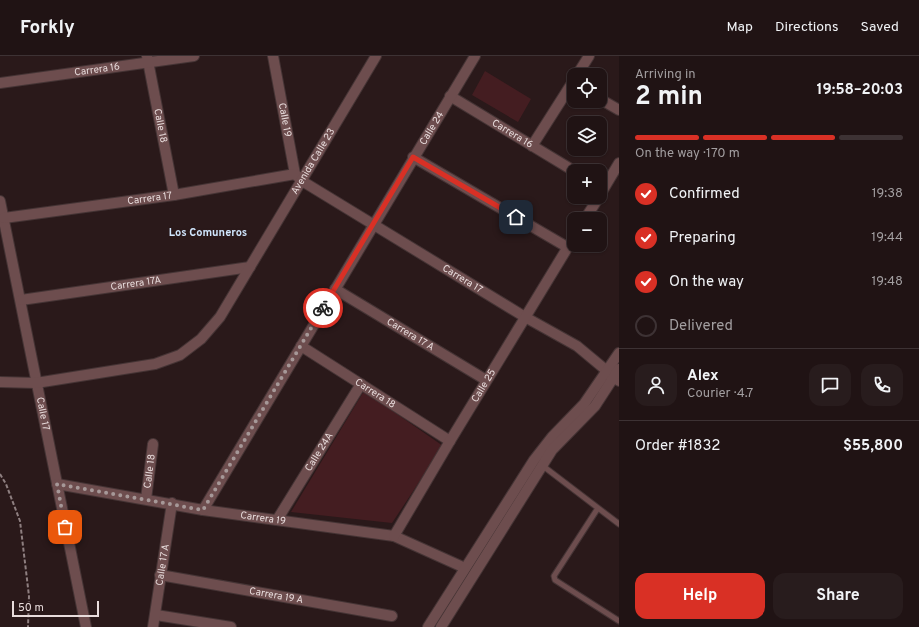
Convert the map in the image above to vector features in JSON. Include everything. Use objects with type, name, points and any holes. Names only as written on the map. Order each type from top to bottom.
[{"type":"street","name":"Carrera 16","points":[[0,83],[147,59],[194,56]]},
{"type":"street","name":"Calle 19","points":[[273,56],[298,177]]},
{"type":"street","name":"Avenida Calle 23","points":[[250,267],[298,177],[376,56]]},
{"type":"street","name":"Calle 24","points":[[203,510],[413,157],[475,56]]},
{"type":"street","points":[[582,68],[589,56]]},
{"type":"street","name":"Calle 18","points":[[147,59],[174,195]]},
{"type":"street","points":[[532,146],[567,92]]},
{"type":"street","name":"Carrera 16","points":[[450,96],[567,167]]},
{"type":"street","points":[[607,103],[619,110]]},
{"type":"street","points":[[413,157],[567,246]]},
{"type":"street","points":[[607,182],[619,163]]},
{"type":"street","name":"Carrera 17","points":[[4,218],[298,177],[525,317],[577,346],[615,375]]},
{"type":"street","name":"Calle 17","points":[[0,201],[86,627]]},
{"type":"street","name":"Calle 25","points":[[394,536],[486,380],[567,249]]},
{"type":"street","points":[[0,382],[36,383],[155,364],[180,355],[201,339],[220,317],[250,267]]},
{"type":"street","name":"Carrera 17A","points":[[21,300],[250,267]]},
{"type":"street","name":"Carrera 17 A","points":[[335,289],[486,380]]},
{"type":"street","name":"Carrera 18","points":[[301,346],[450,441]]},
{"type":"street","points":[[441,627],[552,450],[595,406],[615,375],[619,353]]},
{"type":"street","points":[[428,627],[534,460],[552,437],[615,375]]},
{"type":"street","name":"Calle 24A","points":[[277,520],[361,384]]},
{"type":"street","name":"Calle 18","points":[[146,499],[153,444]]},
{"type":"street","name":"Carrera 19","points":[[57,484],[172,503],[203,510],[394,536],[465,568]]},
{"type":"street","name":"Calle 17 A","points":[[153,627],[172,503]]},
{"type":"street","name":"Carrera 19 A","points":[[160,575],[392,616]]},
{"type":"street","points":[[156,615],[231,627]]},
{"type":"lane","points":[[543,466],[619,524]]},
{"type":"lane","points":[[598,508],[554,576],[555,580],[619,620]]},
{"type":"path","points":[[0,474],[6,484],[20,522],[29,596],[28,627]]},
{"type":"shaded area","points":[[485,71],[531,99],[518,122],[472,95]]},
{"type":"shaded area","points":[[364,391],[443,446],[392,523],[291,512]]},
{"type":"way so far","points":[[65,527],[57,484],[172,503],[203,510],[323,308]]},
{"type":"district","name":"Los Comuneros","points":[[208,233]]},
{"type":"route","points":[[323,308],[413,157],[516,217]]}]
